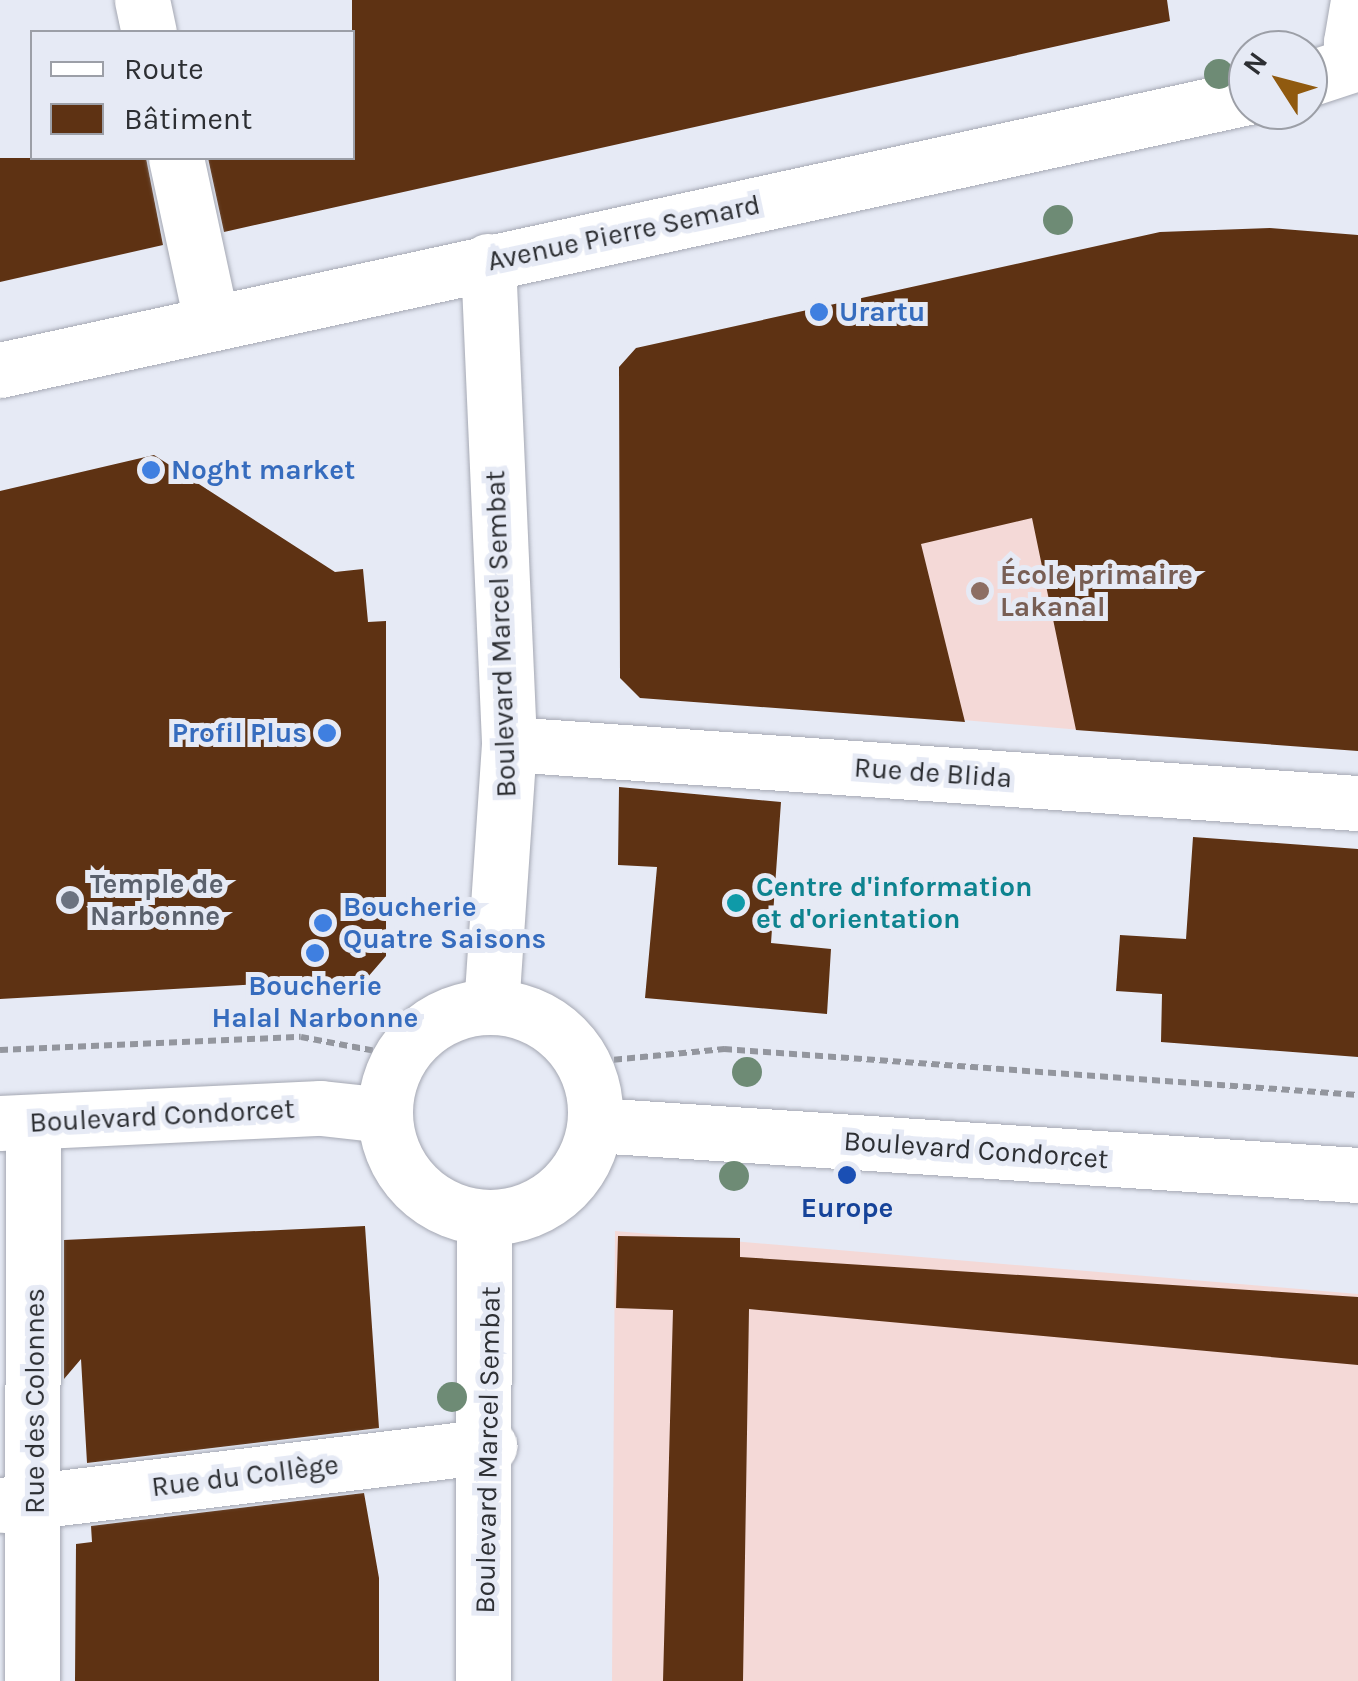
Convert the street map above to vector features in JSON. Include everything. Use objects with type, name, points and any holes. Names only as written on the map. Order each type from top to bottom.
[{"type":"street","points":[[142,0],[149,30]]},
{"type":"street","points":[[1328,73],[1358,64],[1358,1]]},
{"type":"street","name":"Avenue Pierre Semard","points":[[0,370],[211,320],[1228,101]]},
{"type":"street","points":[[176,160],[211,320]]},
{"type":"street","name":"Boulevard Marcel Sembat","points":[[488,261],[509,744],[490,1006]]},
{"type":"street","name":"Rue de Blida","points":[[509,744],[1358,802]]},
{"type":"street","points":[[490,1006],[535,1016],[584,1063],[595,1125],[559,1192],[522,1212],[484,1218],[420,1192],[394,1157],[384,1116],[398,1062],[436,1021],[490,1006]]},
{"type":"street","name":"Boulevard Condorcet","points":[[16,1122],[321,1108],[384,1116]]},
{"type":"street","name":"Rue des Colonnes","points":[[16,1122],[18,1503],[32,1681]]},
{"type":"street","name":"Boulevard Condorcet","points":[[595,1125],[1358,1176]]},
{"type":"street","name":"Boulevard Marcel Sembat","points":[[484,1218],[489,1446],[484,1681]]},
{"type":"street","name":"Rue du Collège","points":[[18,1503],[489,1446]]},
{"type":"path","points":[[0,1050],[301,1037],[360,1043],[398,1062]]},
{"type":"path","points":[[584,1063],[724,1048],[1358,1095]]},
{"type":"shaded area","name":"École primaire Lakanal","points":[[1083,442],[1153,736],[963,720],[821,497]]},
{"type":"shaded area","points":[[615,1231],[1358,1294],[1358,1681],[612,1681]]},
{"type":"building","points":[[352,0],[1167,0],[1170,21],[224,232],[208,160],[355,160]]},
{"type":"building","points":[[0,158],[146,160],[163,245],[0,282]]},
{"type":"building","points":[[1270,228],[1358,235],[1358,751],[1076,730],[1032,518],[921,544],[965,722],[640,698],[620,678],[619,367],[636,348],[1160,232]]},
{"type":"building","points":[[154,455],[335,572],[363,569],[368,622],[386,621],[386,956],[367,978],[0,999],[0,491]]},
{"type":"building","name":"Centre d'information et d'orientation","points":[[619,787],[781,802],[771,943],[831,949],[827,1014],[645,998],[657,867],[618,865]]},
{"type":"building","points":[[1193,837],[1358,849],[1358,1057],[1161,1042],[1162,994],[1116,991],[1120,935],[1186,939]]},
{"type":"building","points":[[365,1226],[379,1428],[87,1463],[81,1359],[64,1379],[64,1240]]},
{"type":"building","points":[[618,1236],[740,1238],[740,1257],[1358,1297],[1358,1365],[749,1309],[743,1681],[663,1681],[673,1310],[616,1308]]},
{"type":"building","points":[[364,1493],[379,1578],[379,1681],[75,1681],[76,1544],[92,1542],[91,1526]]},
{"type":"place","name":"Urartu","points":[[819,312]]},
{"type":"place","name":"Noght market","points":[[151,470]]},
{"type":"place","name":"École primaire Lakanal","points":[[980,591]]},
{"type":"place","name":"Profil Plus","points":[[327,733]]},
{"type":"place","name":"Temple de Narbonne","points":[[70,900]]},
{"type":"place","name":"Centre d'information et d'orientation","points":[[736,903]]},
{"type":"place","name":"Boucherie Quatre Saisons","points":[[323,923]]},
{"type":"place","name":"Boucherie Halal Narbonne","points":[[315,953]]},
{"type":"place","name":"Europe","points":[[847,1175]]}]
